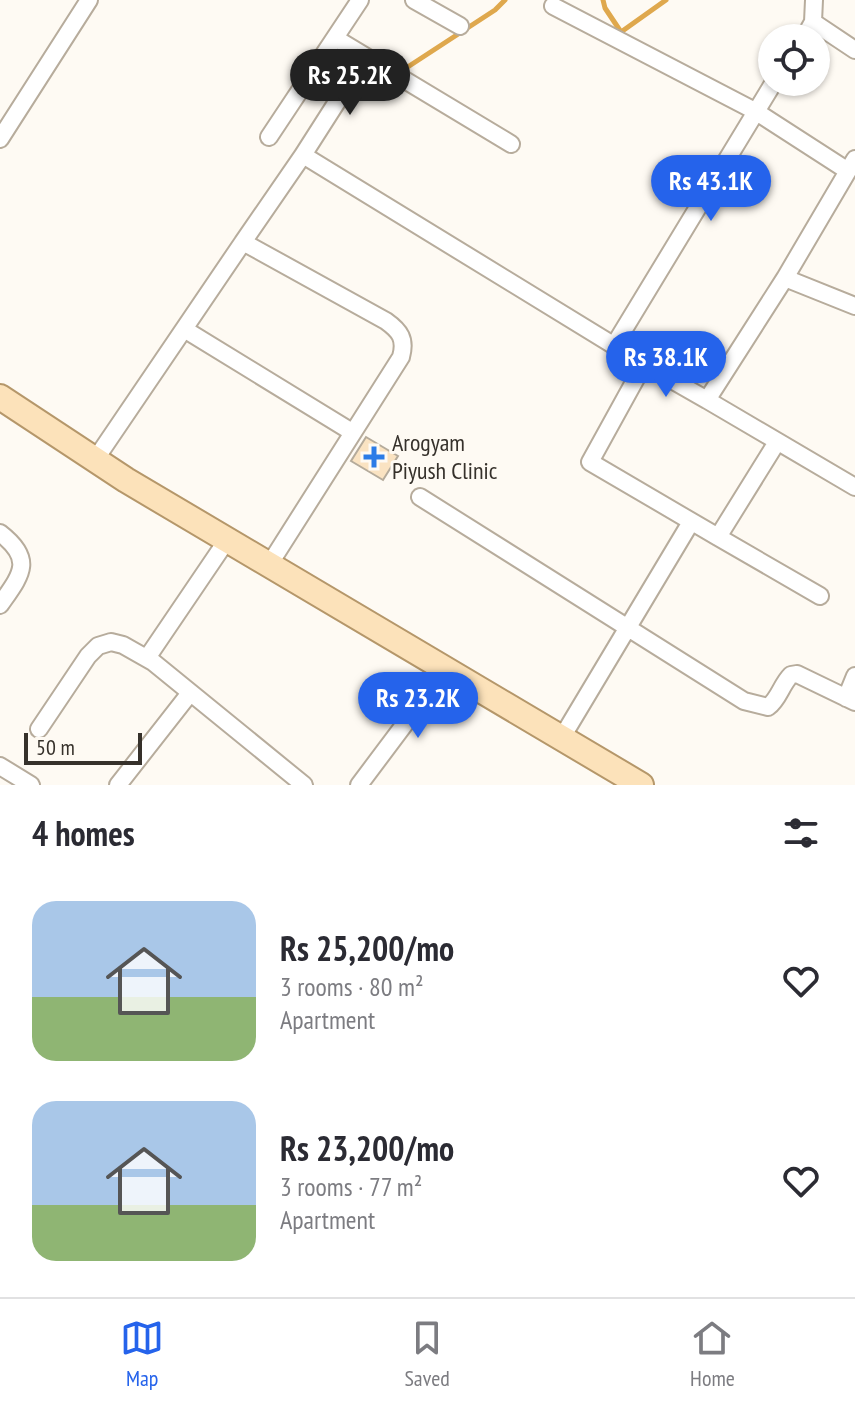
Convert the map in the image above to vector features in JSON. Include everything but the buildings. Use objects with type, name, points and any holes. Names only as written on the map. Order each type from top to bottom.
[{"type":"main road","points":[[0,397],[95,460],[227,540],[641,785]]},
{"type":"street","points":[[0,139],[89,0]]},
{"type":"street","points":[[269,137],[360,0]]},
{"type":"street","points":[[414,0],[460,26]]},
{"type":"street","points":[[814,0],[813,22],[855,50]]},
{"type":"street","points":[[553,6],[755,111],[851,165],[785,278],[707,400]]},
{"type":"street","points":[[335,38],[511,144]]},
{"type":"street","points":[[95,460],[303,155],[365,58]]},
{"type":"street","points":[[615,344],[765,96]]},
{"type":"street","points":[[303,155],[644,364],[855,487]]},
{"type":"street","points":[[243,242],[398,330],[403,339],[401,357],[269,565]]},
{"type":"street","points":[[785,278],[855,306]]},
{"type":"street","points":[[184,329],[352,432]]},
{"type":"street","points":[[644,364],[590,462],[820,596]]},
{"type":"street","points":[[718,537],[777,442]]},
{"type":"street","points":[[420,497],[735,696],[755,705],[768,707],[785,681],[797,674],[850,700],[855,676]]},
{"type":"street","points":[[561,739],[691,522]]},
{"type":"street","points":[[0,533],[19,551],[22,564],[19,577],[0,605]]},
{"type":"street","points":[[147,658],[227,540]]},
{"type":"street","points":[[39,729],[88,656],[98,646],[111,642],[147,658],[304,785]]},
{"type":"street","points":[[359,785],[446,669]]},
{"type":"street","points":[[118,785],[190,693]]},
{"type":"street","points":[[0,766],[31,785]]},
{"type":"waterway","points":[[400,72],[495,10],[505,0]]},
{"type":"waterway","points":[[603,0],[621,32],[666,0]]},
{"type":"place","name":"Arogyam Piyush Clinic","points":[[374,457]]}]
